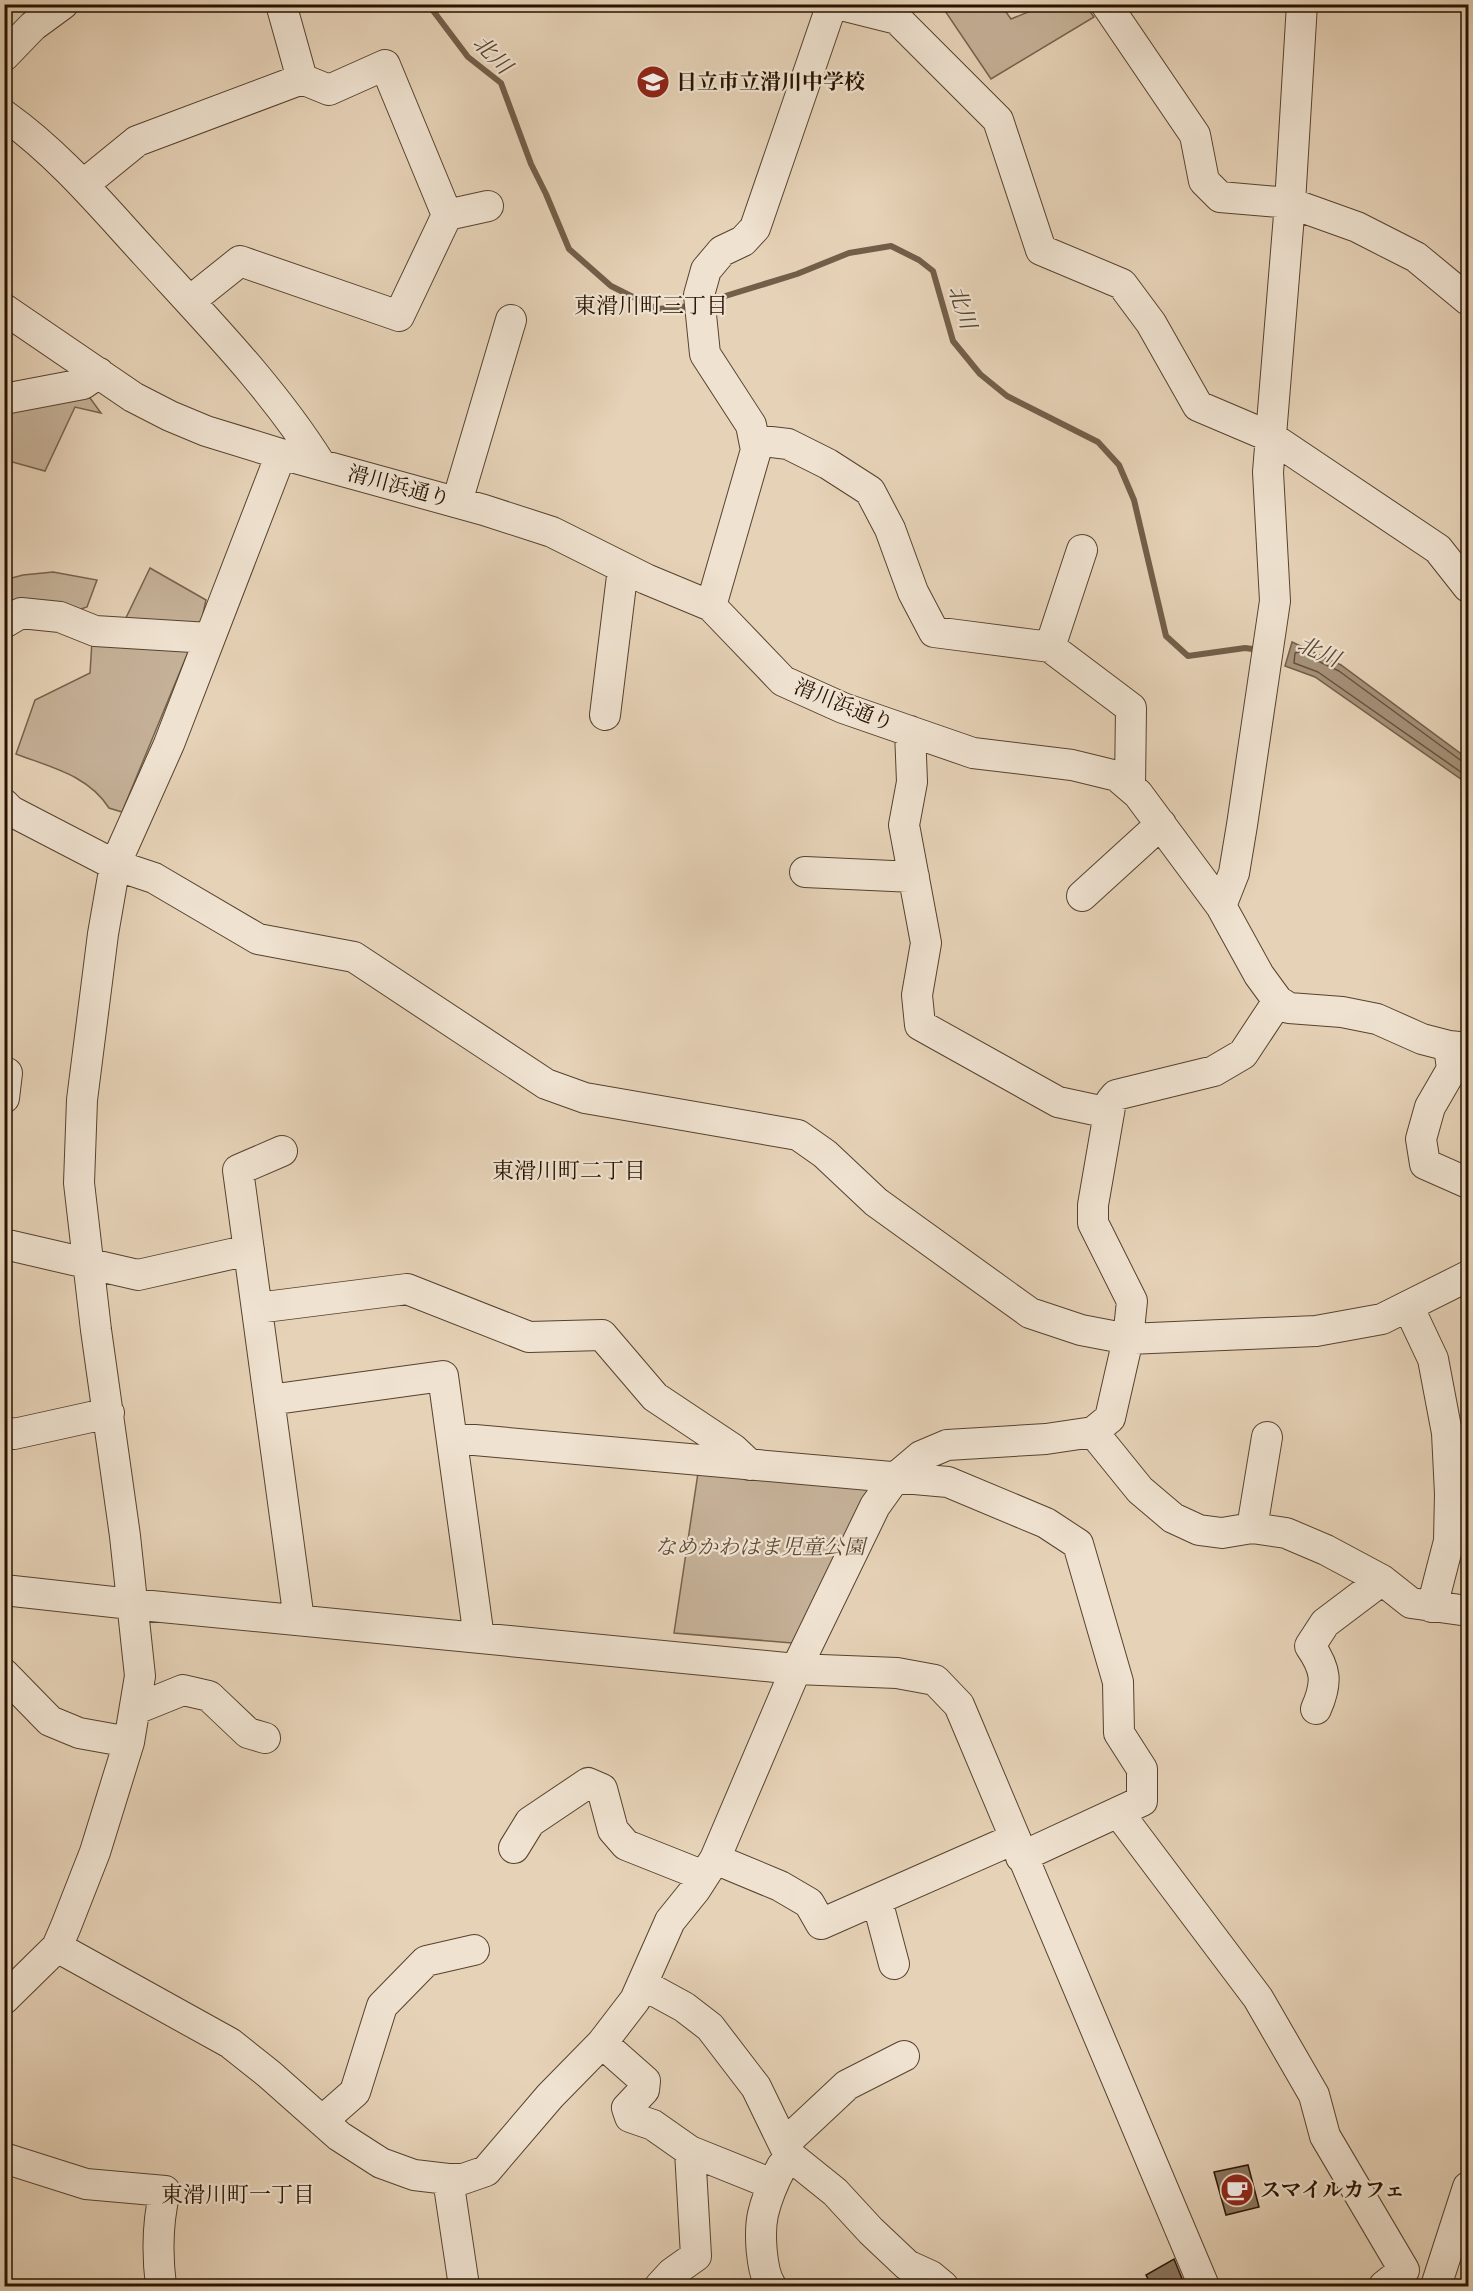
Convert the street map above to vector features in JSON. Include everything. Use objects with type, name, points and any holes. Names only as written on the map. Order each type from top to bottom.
[{"type":"street","points":[[4,56],[33,26],[63,4]]},
{"type":"street","points":[[281,4],[302,79]]},
{"type":"street","points":[[711,606],[756,450],[751,425],[705,354],[699,295],[706,270],[722,251],[743,242],[755,228],[832,4]]},
{"type":"street","points":[[837,4],[897,19],[998,120],[1041,250],[1122,284],[1151,323],[1198,406],[1271,437],[1438,549],[1468,587]]},
{"type":"street","points":[[1106,4],[1195,135],[1204,181],[1220,197],[1290,202],[1357,227],[1416,257],[1468,300]]},
{"type":"street","points":[[1221,906],[1234,873],[1275,601],[1268,472],[1290,202],[1302,4]]},
{"type":"street","points":[[1298,76],[1316,66],[1320,4]]},
{"type":"street","points":[[83,185],[137,141],[302,79],[329,90],[385,65],[447,215],[399,316],[240,261],[190,301]]},
{"type":"street","points":[[4,115],[56,156],[190,301],[293,421],[321,465]]},
{"type":"street","points":[[447,215],[488,206]]},
{"type":"street","name":"滑川浜通り","points":[[4,309],[134,397],[170,416],[281,454],[457,502],[552,532],[623,568],[711,606],[783,681],[843,708],[973,753],[1072,765],[1117,776],[1130,787],[1161,824],[1221,906],[1259,975],[1278,1001]]},
{"type":"street","points":[[457,502],[511,320]]},
{"type":"street","points":[[4,399],[84,384],[99,373]]},
{"type":"street","points":[[754,440],[788,444],[828,464],[870,491],[890,530],[913,592],[934,632],[1050,647],[1131,708],[1130,787]]},
{"type":"street","points":[[4,1999],[57,1947],[95,1852],[129,1742],[136,1709],[140,1667],[79,1183],[82,1100],[100,957],[115,865],[169,744],[281,454]]},
{"type":"street","points":[[1050,647],[1082,550]]},
{"type":"street","points":[[605,715],[623,568]]},
{"type":"street","points":[[4,623],[21,613],[60,617],[95,631],[209,638]]},
{"type":"street","points":[[910,731],[912,782],[904,825],[926,943],[917,995],[920,1026],[1058,1102],[1109,1113]]},
{"type":"street","points":[[6,808],[115,865],[154,878],[258,939],[354,957],[546,1084],[585,1098],[798,1135],[825,1154],[876,1202],[1030,1312],[1081,1330],[1128,1339],[1316,1331],[1382,1319],[1468,1276]]},
{"type":"street","points":[[1082,896],[1161,824]]},
{"type":"street","points":[[805,872],[914,877]]},
{"type":"street","points":[[57,1947],[230,2043],[270,2074],[339,2136],[381,2163],[414,2175],[448,2180],[463,2179],[486,2171],[550,2096],[602,2043],[635,2000],[670,1921],[710,1868],[796,1669],[875,1506],[895,1478],[921,1456],[947,1445],[1046,1439],[1093,1432],[1110,1418],[1128,1339],[1132,1300],[1093,1223],[1093,1205],[1111,1101],[1116,1095],[1214,1071],[1243,1054],[1278,1001],[1290,1008],[1342,1012],[1377,1019],[1422,1039],[1459,1047],[1452,1069],[1430,1107],[1421,1139],[1425,1164],[1468,1183]]},
{"type":"street","points":[[4,1073],[7,1073],[4,1098]]},
{"type":"street","points":[[282,1151],[238,1170],[299,1620]]},
{"type":"street","points":[[4,1244],[138,1275],[249,1250]]},
{"type":"street","points":[[256,1308],[407,1289],[529,1337],[602,1335],[655,1397],[733,1449],[750,1465]]},
{"type":"street","points":[[1408,1306],[1433,1359],[1447,1433],[1450,1494],[1449,1541],[1432,1607]]},
{"type":"street","points":[[269,1400],[443,1376],[479,1638]]},
{"type":"street","points":[[4,1432],[14,1434],[109,1413]]},
{"type":"street","points":[[1093,1432],[1140,1491],[1173,1518],[1199,1530],[1222,1533],[1252,1528],[1286,1533],[1326,1550],[1382,1580],[1411,1603],[1468,1611]]},
{"type":"street","points":[[1252,1528],[1267,1437]]},
{"type":"street","points":[[452,1438],[948,1482],[1046,1523],[1078,1544],[1118,1682],[1119,1733],[1142,1769],[1142,1801],[1118,1812],[877,1899],[821,1924],[809,1903],[780,1886],[626,1845],[613,1830],[602,1789],[588,1783],[530,1822],[514,1848]]},
{"type":"street","points":[[1316,1709],[1323,1688],[1324,1675],[1322,1664],[1310,1646],[1312,1641],[1325,1623],[1382,1580]]},
{"type":"street","points":[[4,1590],[796,1669],[897,1673],[935,1680],[959,1706],[1204,2286]]},
{"type":"street","points":[[7,1687],[50,1721],[79,1733],[129,1742]]},
{"type":"street","points":[[136,1709],[183,1690],[209,1696],[248,1732],[265,1738]]},
{"type":"street","points":[[1118,1812],[1258,1998],[1314,2095],[1325,2136],[1404,2270],[1384,2286]]},
{"type":"street","points":[[877,1899],[894,1964]]},
{"type":"street","points":[[322,2121],[355,2092],[382,2006],[426,1961],[474,1950]]},
{"type":"street","points":[[642,1984],[684,2007],[710,2027],[756,2087],[786,2149],[835,2192],[907,2265],[931,2276],[943,2286]]},
{"type":"street","points":[[602,2043],[645,2081],[644,2090],[627,2108],[630,2117],[653,2126],[690,2151],[772,2184]]},
{"type":"street","points":[[771,2286],[762,2255],[762,2215],[786,2149],[847,2085],[904,2056]]},
{"type":"street","points":[[660,2286],[672,2273],[696,2256],[690,2151]]},
{"type":"street","points":[[4,2158],[86,2184],[165,2191],[159,2215],[160,2286]]},
{"type":"street","points":[[448,2180],[464,2286]]},
{"type":"street","points":[[1436,2286],[1468,2187]]},
{"type":"green space","points":[[941,5],[1001,5],[1011,19],[1045,5],[1085,5],[1094,17],[991,79]]},
{"type":"green space","points":[[78,397],[90,398],[101,413],[75,407],[45,471],[5,460],[4,408]]},
{"type":"green space","points":[[150,568],[206,600],[199,632],[124,622]]},
{"type":"green space","points":[[53,572],[97,580],[87,607],[78,610],[5,609],[4,580],[23,575]]},
{"type":"green space","points":[[92,641],[191,645],[122,812],[109,808],[90,787],[79,780],[55,768],[16,754],[35,700],[90,673]]},
{"type":"green space","name":"なめかわはま児童公園","points":[[698,1473],[879,1476],[792,1643],[674,1633]]},
{"type":"water","points":[[1292,642],[1341,665],[1468,759],[1468,784],[1315,677],[1285,666]]},
{"type":"building","name":"スマイルカフェ","points":[[1248,2165],[1259,2207],[1226,2215],[1214,2172]]},
{"type":"building","points":[[1174,2259],[1185,2286],[1152,2286],[1146,2275]]},
{"type":"waterway","name":"北川","points":[[428,4],[468,57],[501,83],[531,164],[569,249],[611,286],[657,309],[691,306]]},
{"type":"waterway","name":"北川","points":[[709,301],[797,274],[849,253],[891,246],[919,260],[933,271],[953,341],[980,374],[1007,396],[1098,442],[1119,465],[1134,500],[1166,636],[1188,656],[1245,648],[1260,650]]},
{"type":"place","name":"日立市立滑川中学校","points":[[653,82]]},
{"type":"place","name":"スマイルカフェ","points":[[1237,2190]]},
{"type":"district","name":"東滑川町三丁目","points":[[651,305]]},
{"type":"district","name":"東滑川町二丁目","points":[[569,1170]]},
{"type":"district","name":"東滑川町一丁目","points":[[238,2194]]}]
